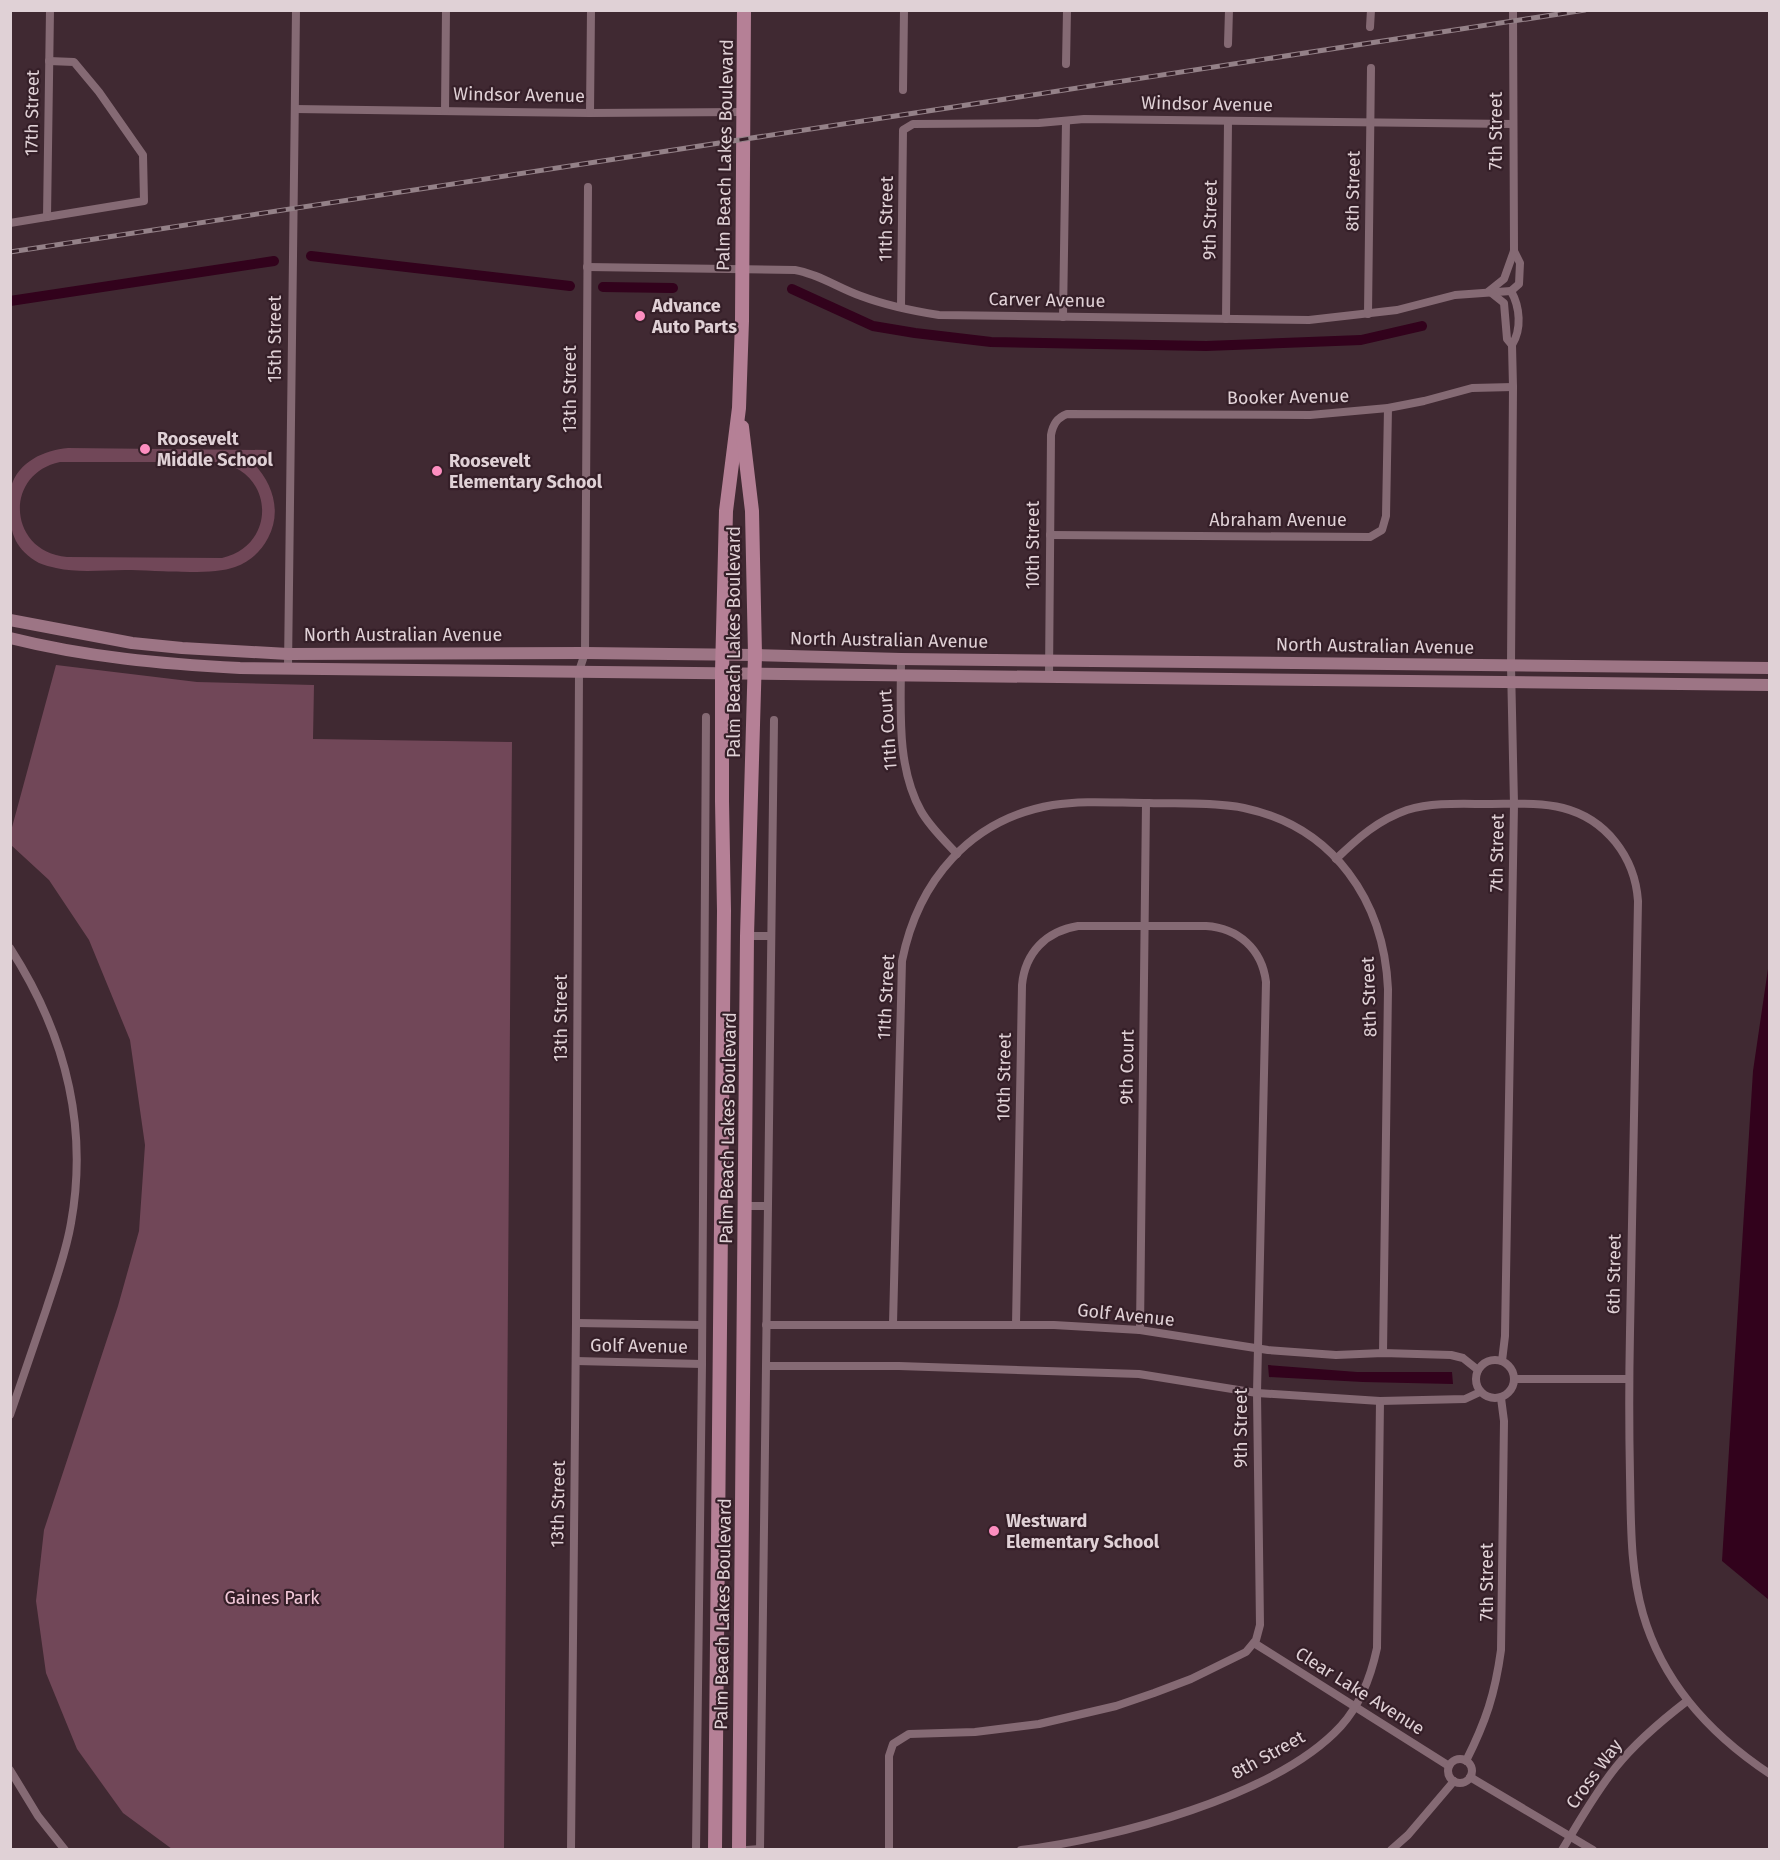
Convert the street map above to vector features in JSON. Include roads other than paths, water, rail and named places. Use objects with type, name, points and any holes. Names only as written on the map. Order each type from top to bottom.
[{"type":"main road","name":"Palm Beach Lakes Boulevard","points":[[715,1849],[724,911],[722,672],[726,511],[739,408],[744,10]]},
{"type":"main road","name":"Palm Beach Lakes Boulevard","points":[[739,408],[752,511],[755,655],[747,936],[739,1850]]},
{"type":"main road","name":"North Australian Avenue","points":[[10,620],[138,644],[288,654],[585,653],[901,660],[1770,668]]},
{"type":"main road","name":"North Australian Avenue","points":[[10,638],[70,651],[130,660],[200,666],[1770,685]]},
{"type":"main road","points":[[723,1008],[747,1008]]},
{"type":"main road","points":[[716,1663],[741,1662]]},
{"type":"street","name":"17th Street","points":[[47,217],[50,10]]},
{"type":"street","name":"15th Street","points":[[288,668],[296,10]]},
{"type":"street","points":[[445,111],[446,10]]},
{"type":"street","points":[[590,113],[591,10]]},
{"type":"street","points":[[903,90],[904,10]]},
{"type":"street","points":[[1066,64],[1067,10]]},
{"type":"street","points":[[1228,44],[1229,10]]},
{"type":"street","points":[[1370,27],[1371,10]]},
{"type":"street","name":"7th Street","points":[[1512,345],[1507,339],[1504,303],[1489,291],[1504,279],[1514,251],[1513,10]]},
{"type":"street","points":[[10,223],[144,201],[143,155],[137,144],[74,62],[49,61]]},
{"type":"street","name":"8th Street","points":[[1368,314],[1371,68]]},
{"type":"street","name":"Windsor Avenue","points":[[295,109],[590,113],[743,112]]},
{"type":"street","name":"Windsor Avenue","points":[[903,130],[913,124],[1084,119],[1513,124]]},
{"type":"street","points":[[1063,317],[1066,121]]},
{"type":"street","name":"9th Street","points":[[1226,319],[1228,122]]},
{"type":"street","name":"11th Street","points":[[901,308],[903,130]]},
{"type":"street","name":"13th Street","points":[[571,1850],[579,670],[585,653],[588,187]]},
{"type":"street","name":"7th Street","points":[[1502,1361],[1505,1336],[1514,804],[1511,666],[1512,345],[1518,335],[1518,312],[1511,291],[1519,284],[1520,263],[1514,251]]},
{"type":"street","name":"Carver Avenue","points":[[587,267],[741,268],[807,272],[862,297],[901,308],[939,315],[1310,320],[1397,310],[1455,295],[1511,291]]},
{"type":"street","name":"Booker Avenue","points":[[1061,417],[1067,414],[1310,416],[1388,408],[1472,388],[1513,387]]},
{"type":"street","name":"Abraham Avenue","points":[[1050,535],[1370,537],[1382,530],[1386,516],[1388,408]]},
{"type":"street","name":"10th Street","points":[[1049,678],[1051,435],[1052,428],[1061,417]]},
{"type":"street","name":"11th Court","points":[[901,660],[904,751],[908,778],[921,811],[931,826],[957,854]]},
{"type":"street","points":[[706,717],[697,1850],[715,1849]]},
{"type":"street","points":[[747,1850],[760,1849],[766,1366],[765,1206],[774,720]]},
{"type":"street","points":[[705,803],[722,801]]},
{"type":"street","name":"11th Street","points":[[893,1324],[902,961],[910,928],[924,896],[946,864],[983,833],[1003,821],[1040,808],[1078,803],[1146,803]]},
{"type":"street","name":"8th Street","points":[[1146,803],[1222,805],[1256,812],[1295,828],[1321,845],[1336,859],[1370,907],[1381,936],[1387,966],[1388,989],[1383,1353]]},
{"type":"street","name":"9th Court","points":[[1140,1330],[1146,803]]},
{"type":"street","name":"6th Street","points":[[1336,859],[1361,835],[1376,825],[1407,810],[1442,804],[1548,805],[1563,808],[1590,819],[1603,828],[1622,851],[1634,879],[1638,901],[1629,1379],[1631,1541],[1636,1588],[1653,1642],[1675,1684],[1687,1701],[1724,1741],[1770,1774]]},
{"type":"street","name":"9th Street","points":[[1145,925],[1206,926],[1228,930],[1252,948],[1265,974],[1257,1394],[1260,1625],[1254,1644]]},
{"type":"street","name":"10th Street","points":[[1016,1325],[1024,970],[1030,956],[1039,945],[1050,935],[1064,929],[1078,926],[1145,925]]},
{"type":"street","points":[[747,936],[770,936]]},
{"type":"street","points":[[10,948],[42,1002],[60,1050],[73,1107],[77,1164],[71,1222],[65,1251],[10,1415]]},
{"type":"street","points":[[702,1204],[722,1204]]},
{"type":"street","points":[[745,1206],[765,1206]]},
{"type":"street","name":"Golf Avenue","points":[[576,1323],[702,1325]]},
{"type":"street","name":"Golf Avenue","points":[[766,1325],[1016,1325],[1140,1330],[1259,1349],[1336,1355],[1383,1353],[1451,1355],[1463,1358],[1478,1370]]},
{"type":"street","name":"Golf Avenue","points":[[576,1361],[702,1364]]},
{"type":"street","points":[[1502,1361],[1510,1369],[1514,1379],[1510,1390],[1501,1398],[1490,1398],[1480,1392],[1476,1381],[1478,1370],[1486,1362],[1502,1361]]},
{"type":"street","points":[[766,1366],[899,1366],[1139,1374],[1257,1394],[1380,1401],[1465,1399],[1480,1392]]},
{"type":"street","points":[[1514,1379],[1629,1379]]},
{"type":"street","name":"7th Street","points":[[1466,1761],[1490,1708],[1501,1650],[1504,1421],[1501,1398]]},
{"type":"street","name":"8th Street","points":[[1021,1850],[1117,1832],[1169,1817],[1240,1791],[1279,1773],[1311,1752],[1343,1724],[1370,1676],[1378,1634],[1380,1401]]},
{"type":"street","points":[[889,1850],[890,1756],[893,1744],[909,1734],[1015,1728],[1078,1716],[1116,1706],[1191,1679],[1246,1652],[1254,1644]]},
{"type":"street","name":"Clear Lake Avenue","points":[[1254,1644],[1449,1766]]},
{"type":"street","name":"Cross Way","points":[[1562,1850],[1617,1766],[1645,1736],[1687,1701]]},
{"type":"street","points":[[1456,1760],[1466,1761],[1471,1770],[1470,1777],[1464,1782],[1454,1781],[1449,1776],[1449,1766],[1456,1760]]},
{"type":"street","points":[[10,1770],[38,1816],[65,1850]]},
{"type":"street","points":[[1470,1777],[1593,1850]]},
{"type":"street","points":[[1391,1850],[1408,1835],[1454,1781]]},
{"type":"waterway","points":[[311,256],[570,286]]},
{"type":"waterway","points":[[10,301],[274,261]]},
{"type":"waterway","points":[[603,287],[673,288]]},
{"type":"waterway","points":[[792,289],[873,326],[991,342],[1206,346],[1361,340],[1422,326]]},
{"type":"railway","points":[[10,252],[1585,10]]},
{"type":"place","name":"Advance Auto Parts","points":[[640,316]]},
{"type":"place","name":"Roosevelt Middle School","points":[[145,449]]},
{"type":"place","name":"Roosevelt Elementary School","points":[[437,471]]},
{"type":"place","name":"Westward Elementary School","points":[[994,1531]]},
{"type":"park label","name":"Gaines Park","points":[[272,1598]]}]
